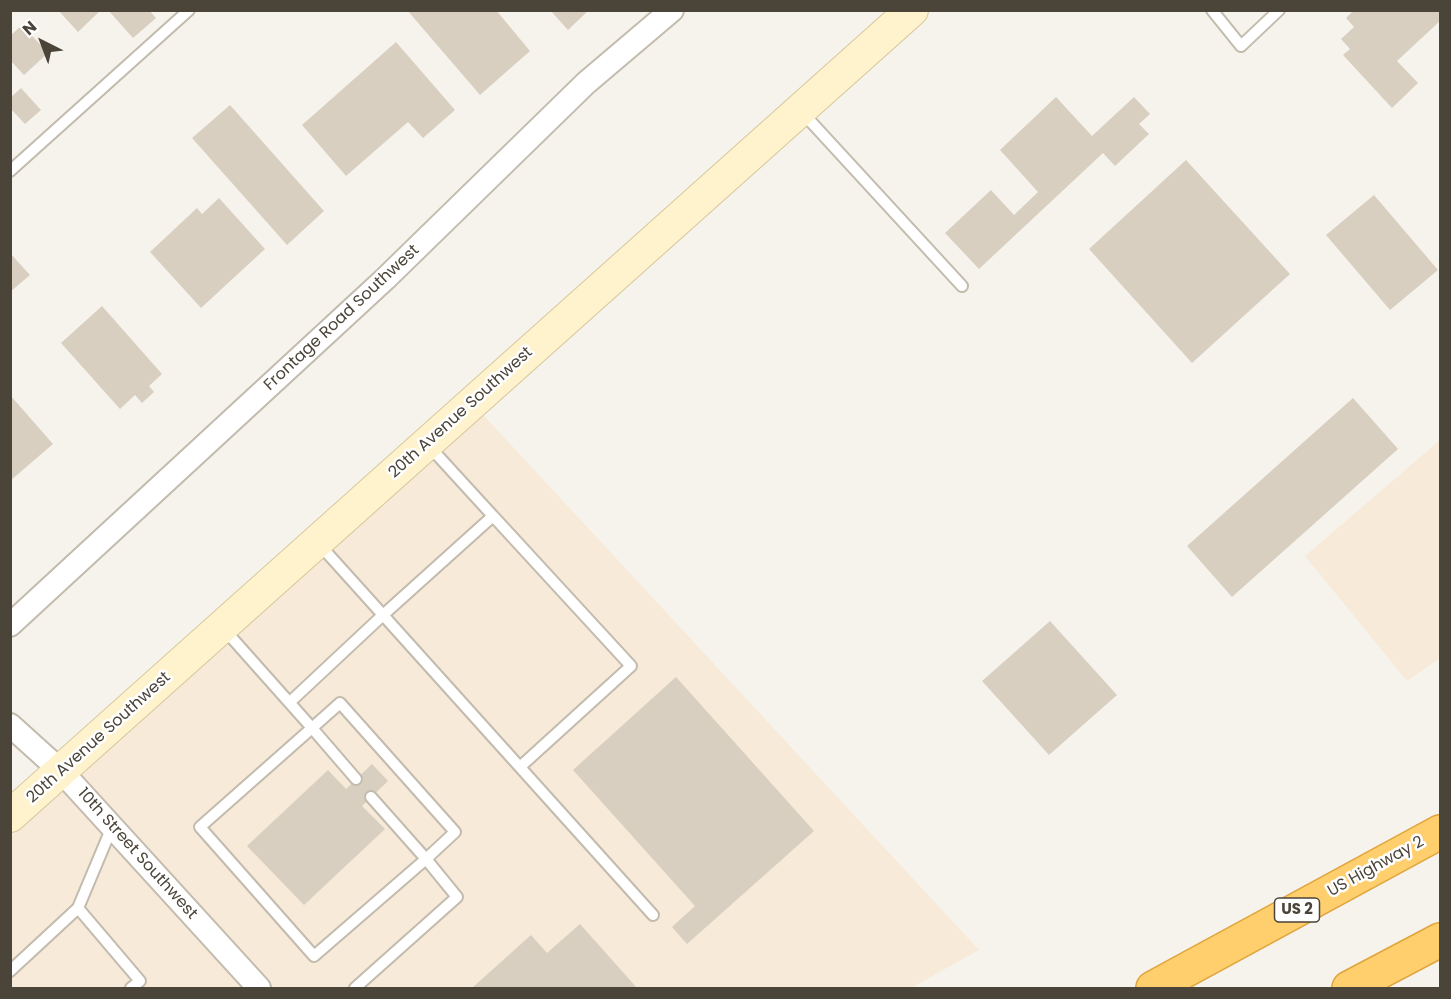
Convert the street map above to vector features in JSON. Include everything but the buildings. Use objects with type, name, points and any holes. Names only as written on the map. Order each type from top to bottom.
[{"type":"highway","name":"US Highway 2","points":[[1153,988],[1440,832]]},
{"type":"highway","points":[[1349,988],[1440,940]]},
{"type":"street","name":"Frontage Road Southwest","points":[[10,625],[385,279],[586,82],[672,10]]},
{"type":"street","name":"20th Avenue Southwest","points":[[10,816],[62,772],[912,10]]},
{"type":"street","name":"10th Street Southwest","points":[[10,725],[62,772],[258,988]]},
{"type":"lane","points":[[10,171],[189,10]]},
{"type":"lane","points":[[1212,10],[1241,46],[1279,10]]},
{"type":"lane","points":[[801,110],[962,286]]},
{"type":"lane","points":[[427,444],[632,666],[521,766]]},
{"type":"lane","points":[[290,702],[493,516]]},
{"type":"lane","points":[[316,542],[521,766],[653,915]]},
{"type":"lane","points":[[223,628],[356,779]]},
{"type":"lane","points":[[340,703],[455,832],[314,956],[200,827],[312,728],[340,703]]},
{"type":"lane","points":[[355,988],[457,897],[371,797]]},
{"type":"lane","points":[[10,971],[78,908],[112,827]]},
{"type":"lane","points":[[78,908],[140,981],[131,988]]},
{"type":"shaded area","points":[[475,406],[979,950],[911,988],[11,988],[10,818]]},
{"type":"shaded area","points":[[1440,440],[1440,658],[1407,681],[1305,556]]}]
